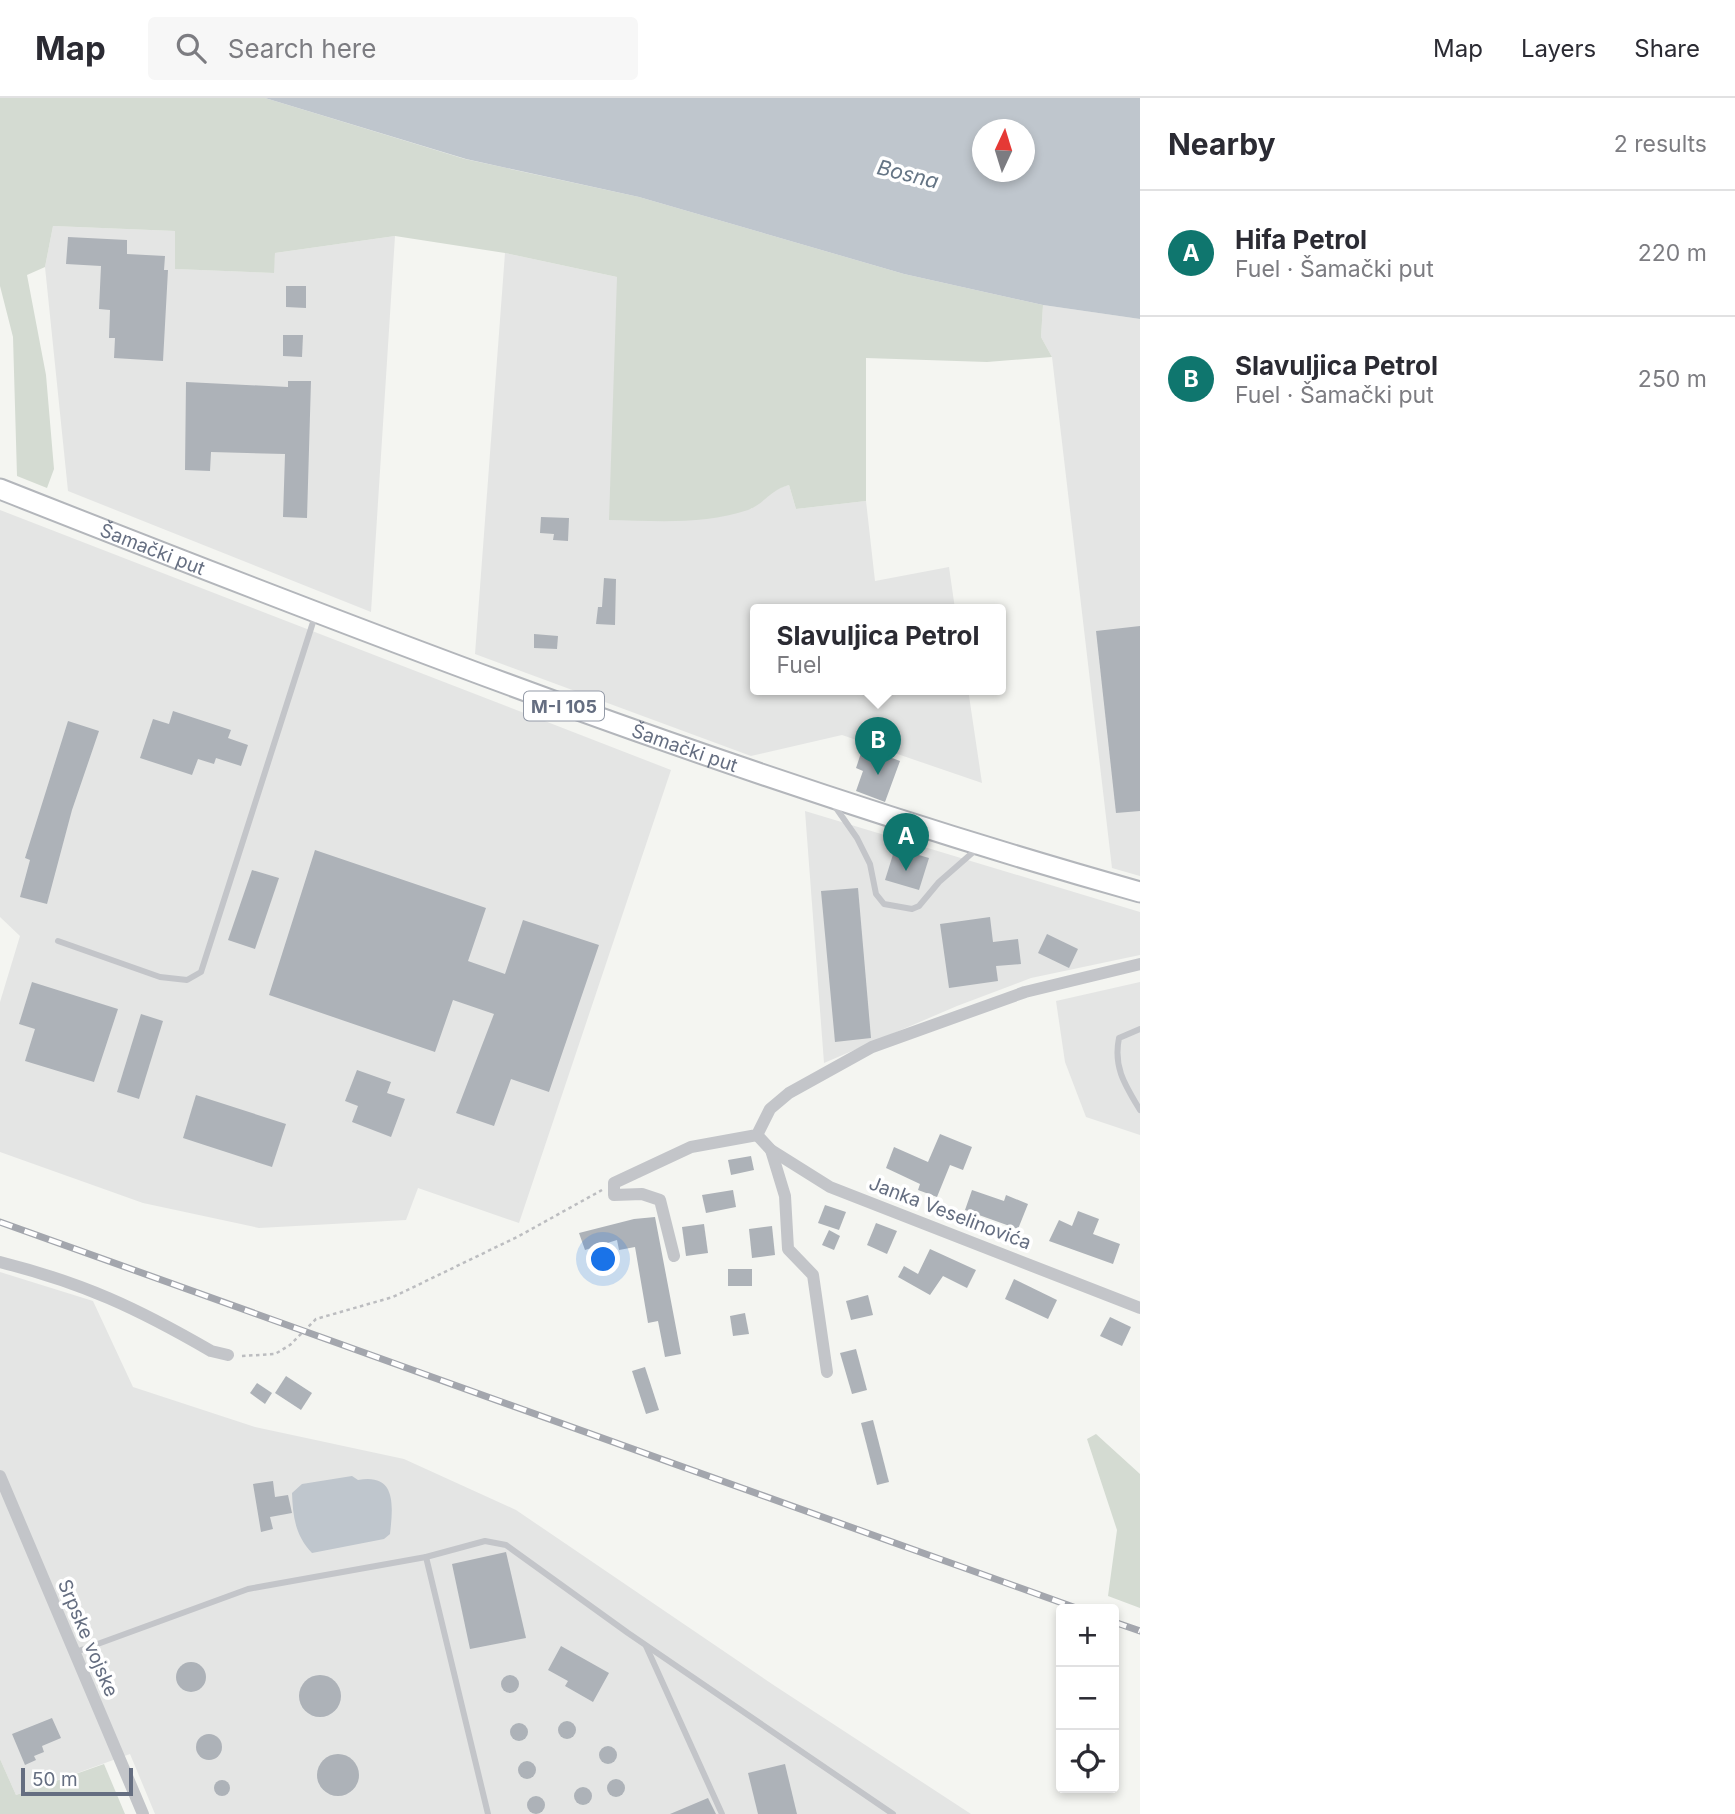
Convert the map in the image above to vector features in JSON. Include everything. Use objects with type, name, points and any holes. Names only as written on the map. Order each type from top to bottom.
[{"type":"main road","name":"Šamački put","points":[[0,489],[316,614],[557,704],[829,798],[1140,892]]},
{"type":"street","points":[[674,1256],[660,1200],[642,1194],[614,1195],[614,1184],[691,1147],[757,1135],[770,1110],[789,1093],[872,1047],[1025,992],[1140,964]]},
{"type":"street","name":"Janka Veselinovića","points":[[757,1135],[771,1150],[830,1186],[1140,1308]]},
{"type":"street","points":[[771,1150],[785,1196],[788,1249],[813,1275],[827,1372]]},
{"type":"street","points":[[0,1262],[67,1279],[114,1298],[211,1352],[228,1355]]},
{"type":"street","name":"Srpske vojske","points":[[0,1476],[73,1653],[144,1814]]},
{"type":"lane","points":[[58,941],[160,976],[187,980],[201,972],[316,614]]},
{"type":"lane","points":[[829,798],[857,838],[870,864],[876,894],[884,904],[912,909],[919,906],[939,882],[981,845]]},
{"type":"lane","points":[[1140,1029],[1119,1038],[1115,1057],[1121,1078],[1140,1110]]},
{"type":"lane","points":[[73,1653],[248,1589],[426,1557],[485,1541],[506,1545],[893,1814]]},
{"type":"lane","points":[[426,1557],[488,1814]]},
{"type":"lane","points":[[645,1644],[722,1814]]},
{"type":"path","points":[[228,1355],[275,1354],[290,1345],[316,1319],[393,1297],[519,1236],[614,1184]]},
{"type":"shaded area","points":[[0,98],[265,98],[465,159],[639,197],[904,274],[1043,305],[1041,337],[1052,357],[987,362],[866,358],[866,501],[796,509],[789,485],[777,490],[754,507],[731,515],[680,521],[609,520],[617,277],[505,253],[395,236],[275,253],[274,273],[175,269],[175,231],[53,226],[45,267],[27,275],[46,375],[54,469],[47,488],[17,476],[13,337],[0,286]]},
{"type":"shaded area","points":[[53,226],[175,231],[176,269],[273,273],[275,253],[395,236],[371,612],[68,491],[45,267]]},
{"type":"shaded area","points":[[505,253],[617,277],[618,295],[751,509],[775,489],[789,485],[796,509],[866,501],[875,581],[949,567],[954,604],[750,604],[750,695],[969,695],[982,783],[842,735],[751,756],[475,654]]},
{"type":"shaded area","points":[[1043,305],[1140,319],[1140,876],[1112,868],[1052,357],[1041,337]]},
{"type":"shaded area","points":[[0,510],[671,770],[519,1223],[418,1188],[406,1220],[259,1228],[143,1203],[0,1152],[0,1002],[20,936],[0,917]]},
{"type":"shaded area","points":[[805,811],[1140,912],[1140,955],[1031,978],[957,1006],[824,1063]]},
{"type":"shaded area","points":[[1140,982],[1140,1135],[1086,1117],[1065,1062],[1056,1001]]},
{"type":"shaded area","points":[[0,1272],[93,1301],[133,1387],[255,1427],[404,1459],[516,1510],[775,1686],[971,1814],[155,1814],[130,1754],[16,1795],[0,1759]]},
{"type":"shaded area","points":[[1096,1434],[1140,1474],[1140,1608],[1108,1596],[1117,1530],[1087,1439]]},
{"type":"shaded area","points":[[0,1759],[16,1795],[104,1764],[125,1814],[0,1814]]},
{"type":"water","name":"Bosna","points":[[265,98],[1140,98],[1140,319],[1043,305],[904,274],[639,197],[466,159]]},
{"type":"water","points":[[352,1476],[358,1480],[371,1479],[386,1487],[390,1494],[392,1513],[390,1534],[384,1539],[312,1553],[296,1525],[292,1493],[302,1484]]},
{"type":"building","points":[[68,237],[127,240],[127,254],[165,256],[164,270],[168,270],[163,361],[114,358],[115,338],[109,338],[110,310],[99,309],[101,266],[66,264]]},
{"type":"building","points":[[286,286],[306,286],[306,308],[286,307]]},
{"type":"building","points":[[283,335],[303,335],[302,357],[283,356]]},
{"type":"building","points":[[288,381],[311,381],[307,518],[283,517],[285,454],[211,452],[210,471],[185,470],[186,382],[288,387]]},
{"type":"building","points":[[541,517],[569,518],[568,541],[553,540],[554,534],[540,533]]},
{"type":"building","points":[[604,578],[616,579],[615,625],[596,624],[598,607],[602,607]]},
{"type":"building","points":[[1140,626],[1140,811],[1116,813],[1096,631]]},
{"type":"building","points":[[534,634],[558,636],[557,649],[534,648]]},
{"type":"building","points":[[173,711],[231,730],[228,738],[248,745],[241,766],[216,758],[214,764],[198,759],[192,775],[140,758],[153,719],[169,724]]},
{"type":"building","points":[[68,721],[99,731],[72,810],[47,904],[20,897],[30,860],[25,858]]},
{"type":"building","points":[[863,747],[900,761],[885,802],[856,791],[863,771],[856,768]]},
{"type":"building","points":[[895,848],[929,858],[919,890],[885,880]]},
{"type":"building","points":[[315,850],[486,908],[468,961],[505,974],[523,920],[599,945],[549,1092],[511,1079],[494,1126],[456,1113],[494,1014],[453,1000],[435,1052],[269,995]]},
{"type":"building","points":[[252,870],[279,878],[255,949],[228,940]]},
{"type":"building","points":[[858,888],[871,1038],[835,1042],[821,891]]},
{"type":"building","points":[[990,917],[993,942],[1018,939],[1021,964],[996,966],[998,981],[949,988],[940,924]]},
{"type":"building","points":[[1047,934],[1078,949],[1069,968],[1038,953]]},
{"type":"building","points":[[32,982],[118,1009],[94,1082],[25,1061],[35,1029],[19,1024]]},
{"type":"building","points":[[141,1014],[163,1021],[139,1099],[117,1092]]},
{"type":"building","points":[[357,1070],[391,1082],[387,1093],[405,1099],[391,1137],[352,1122],[358,1106],[345,1101]]},
{"type":"building","points":[[196,1095],[286,1124],[272,1167],[183,1138]]},
{"type":"building","points":[[940,1134],[972,1147],[963,1170],[950,1165],[937,1197],[918,1190],[920,1184],[886,1168],[894,1147],[928,1162]]},
{"type":"building","points":[[751,1156],[754,1170],[731,1175],[728,1160]]},
{"type":"building","points":[[733,1190],[736,1207],[706,1213],[702,1195]]},
{"type":"building","points":[[972,1190],[1004,1201],[1006,1195],[1028,1204],[1018,1229],[965,1210]]},
{"type":"building","points":[[825,1205],[846,1212],[839,1230],[818,1223]]},
{"type":"building","points":[[1078,1211],[1099,1219],[1093,1234],[1120,1244],[1113,1264],[1049,1241],[1059,1220],[1072,1226]]},
{"type":"building","points":[[655,1217],[681,1354],[665,1357],[658,1321],[648,1323],[635,1247],[619,1250],[617,1240],[585,1250],[579,1233],[634,1219]]},
{"type":"building","points":[[876,1223],[897,1231],[887,1254],[867,1245]]},
{"type":"building","points":[[704,1224],[708,1253],[686,1256],[682,1227]]},
{"type":"building","points":[[772,1226],[775,1255],[752,1258],[749,1229]]},
{"type":"building","points":[[829,1230],[840,1236],[834,1250],[822,1245]]},
{"type":"building","points":[[930,1249],[976,1270],[967,1288],[943,1276],[930,1295],[898,1277],[904,1266],[918,1274]]},
{"type":"building","points":[[728,1269],[752,1269],[752,1286],[728,1286]]},
{"type":"building","points":[[1014,1279],[1057,1300],[1048,1319],[1005,1299]]},
{"type":"building","points":[[868,1295],[873,1315],[851,1320],[846,1301]]},
{"type":"building","points":[[745,1313],[749,1334],[733,1336],[730,1316]]},
{"type":"building","points":[[1110,1317],[1131,1327],[1122,1346],[1100,1336]]},
{"type":"building","points":[[856,1349],[867,1390],[852,1394],[840,1353]]},
{"type":"building","points":[[645,1367],[659,1410],[646,1414],[632,1371]]},
{"type":"building","points":[[286,1376],[312,1393],[301,1410],[275,1393]]},
{"type":"building","points":[[257,1383],[272,1393],[265,1404],[250,1393]]},
{"type":"building","points":[[873,1420],[889,1482],[877,1485],[861,1423]]},
{"type":"building","points":[[273,1481],[275,1497],[288,1495],[292,1513],[270,1517],[273,1529],[261,1532],[253,1484]]},
{"type":"building","points":[[506,1552],[526,1638],[470,1649],[452,1564]]},
{"type":"building","points":[[561,1646],[609,1673],[593,1702],[565,1686],[568,1681],[548,1670]]},
{"type":"building","points":[[191,1662],[202,1666],[206,1677],[202,1688],[191,1692],[180,1688],[176,1677],[180,1666]]},
{"type":"building","points":[[320,1675],[335,1681],[341,1696],[335,1711],[320,1717],[305,1711],[299,1696],[305,1681]]},
{"type":"building","points":[[510,1675],[516,1678],[519,1684],[516,1690],[510,1693],[504,1690],[501,1684],[504,1678]]},
{"type":"building","points":[[52,1718],[61,1738],[42,1746],[44,1752],[34,1756],[36,1760],[25,1765],[12,1734]]},
{"type":"building","points":[[567,1721],[573,1724],[576,1730],[573,1736],[567,1739],[561,1736],[558,1730],[561,1724]]},
{"type":"building","points":[[519,1723],[525,1726],[528,1732],[525,1738],[519,1741],[513,1738],[510,1732],[513,1726]]},
{"type":"building","points":[[209,1734],[218,1738],[222,1747],[218,1756],[209,1760],[200,1756],[196,1747],[200,1738]]},
{"type":"building","points":[[608,1746],[614,1749],[617,1755],[614,1761],[608,1764],[602,1761],[599,1755],[602,1749]]},
{"type":"building","points":[[338,1754],[353,1760],[359,1775],[353,1790],[338,1796],[323,1790],[317,1775],[323,1760]]},
{"type":"building","points":[[527,1761],[533,1764],[536,1770],[533,1776],[527,1779],[521,1776],[518,1770],[521,1764]]},
{"type":"building","points":[[785,1764],[797,1814],[758,1814],[748,1773]]},
{"type":"building","points":[[616,1779],[622,1782],[625,1788],[622,1794],[616,1797],[610,1794],[607,1788],[610,1782]]},
{"type":"building","points":[[219,1780],[225,1780],[230,1788],[228,1794],[219,1796],[214,1791],[214,1785]]},
{"type":"building","points":[[583,1787],[589,1790],[592,1796],[589,1802],[583,1805],[577,1802],[574,1796],[577,1790]]},
{"type":"building","points":[[536,1796],[542,1799],[545,1805],[542,1811],[536,1814],[530,1811],[527,1805],[530,1799]]},
{"type":"building","points":[[708,1798],[716,1814],[670,1814]]},
{"type":"railway","points":[[0,1222],[1065,1604]]},
{"type":"railway","points":[[1119,1624],[1140,1631]]},
{"type":"place","name":"Slavuljica Petrol","points":[[878,775]]},
{"type":"place","name":"Hifa Petrol","points":[[906,871]]}]
